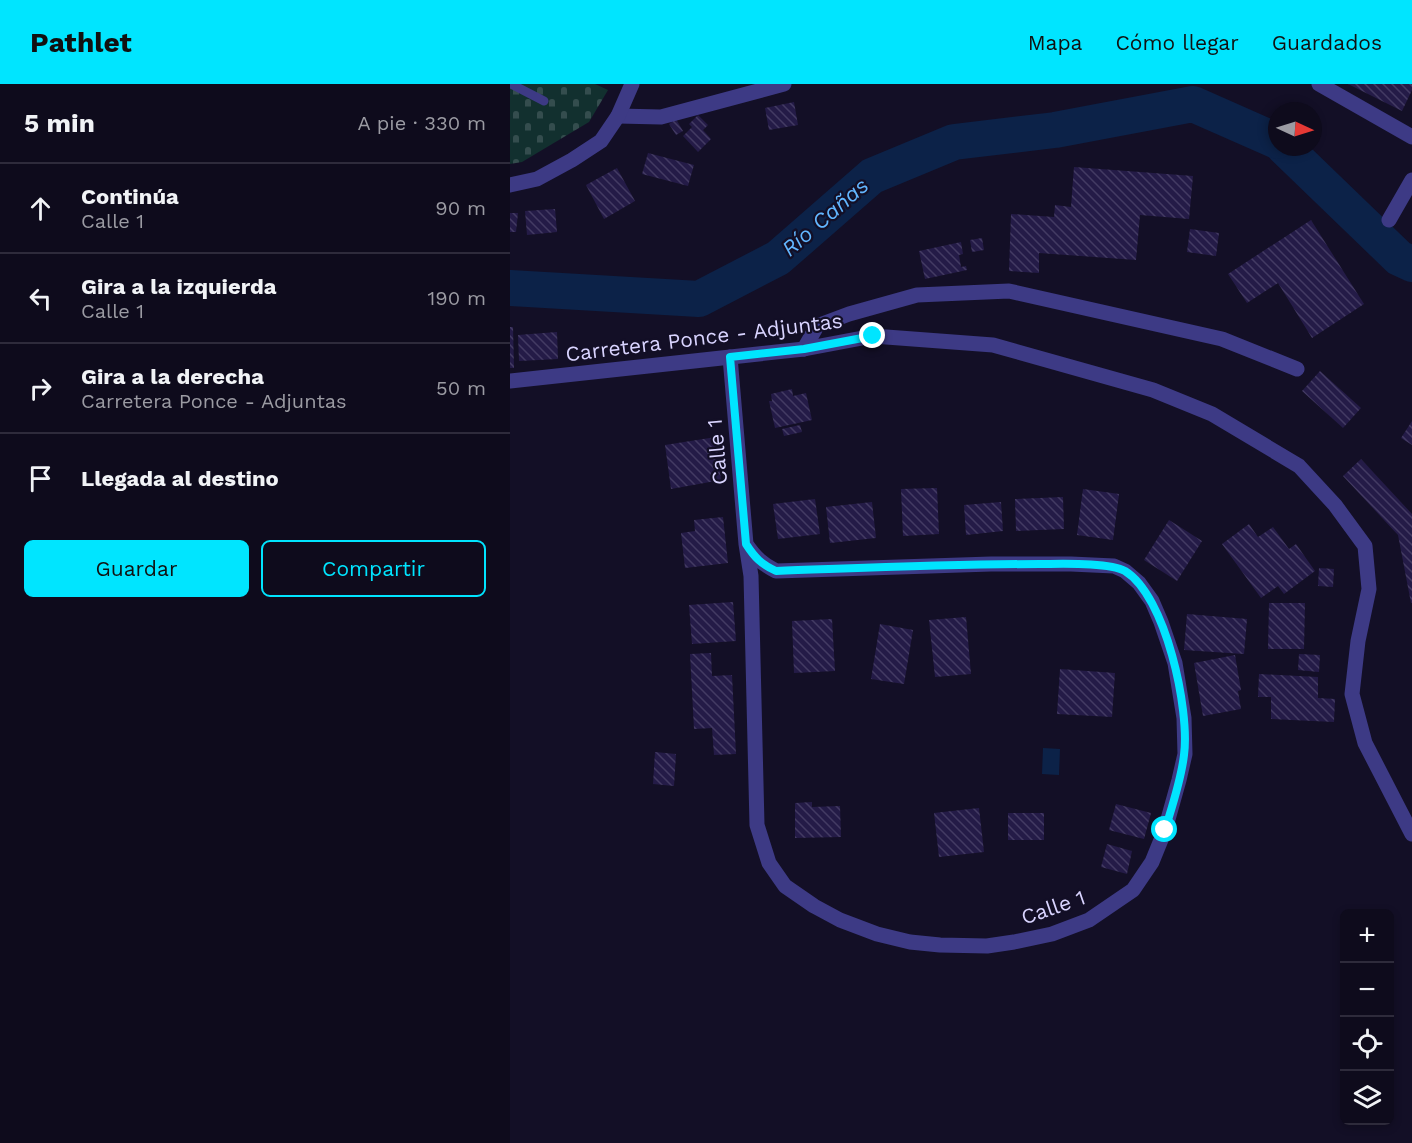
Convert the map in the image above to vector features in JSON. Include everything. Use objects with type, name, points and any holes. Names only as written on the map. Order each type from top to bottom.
[{"type":"street","points":[[510,185],[537,179],[601,141],[618,116],[632,84]]},
{"type":"street","points":[[618,116],[661,117],[784,84]]},
{"type":"street","points":[[1319,84],[1412,137]]},
{"type":"street","points":[[1389,220],[1412,180]]},
{"type":"street","points":[[804,349],[817,326],[849,314],[917,296],[1009,291],[1222,339],[1297,369]]},
{"type":"street","name":"Carretera Ponce - Adjuntas","points":[[510,381],[804,349],[873,336],[993,345],[1153,390],[1212,414],[1299,466],[1335,505],[1365,546],[1369,589],[1358,641],[1352,694],[1365,743],[1412,834]]},
{"type":"street","name":"Calle 1","points":[[730,357],[746,544],[751,576],[757,825],[769,863],[785,886],[840,920],[878,934],[910,942],[987,946],[1052,934],[1089,920],[1133,890],[1152,862],[1165,830],[1185,754],[1184,718],[1175,663],[1152,601],[1139,583],[1125,571],[1114,566],[1071,564],[979,564],[776,571],[755,558],[746,544]]},
{"type":"lane","points":[[511,84],[544,101]]},
{"type":"green space","points":[[510,84],[595,84],[608,90],[589,122],[522,162],[510,164]]},
{"type":"water","points":[[1043,748],[1060,749],[1059,775],[1042,774]]},
{"type":"building","points":[[1348,84],[1412,84],[1412,90],[1402,111]]},
{"type":"building","points":[[794,102],[798,125],[769,130],[765,108]]},
{"type":"building","points":[[698,115],[708,125],[703,130],[711,139],[698,152],[683,136],[692,127],[689,124]]},
{"type":"building","points":[[676,119],[683,131],[676,135],[669,124]]},
{"type":"building","points":[[648,153],[694,165],[688,186],[642,174]]},
{"type":"building","points":[[1074,167],[1193,176],[1189,219],[1140,215],[1136,260],[1039,253],[1039,273],[1009,271],[1011,214],[1054,217],[1055,205],[1071,207]]},
{"type":"building","points":[[617,168],[635,201],[604,219],[586,185]]},
{"type":"building","points":[[555,209],[557,232],[527,235],[525,211]]},
{"type":"building","points":[[510,213],[518,213],[516,232],[510,232]]},
{"type":"building","points":[[1311,220],[1364,304],[1312,338],[1278,283],[1247,303],[1228,274]]},
{"type":"building","points":[[1190,229],[1219,233],[1216,256],[1187,252]]},
{"type":"building","points":[[982,238],[984,250],[972,252],[970,240]]},
{"type":"building","points":[[961,242],[963,254],[959,255],[961,267],[966,266],[967,270],[925,279],[919,251]]},
{"type":"building","points":[[510,327],[513,327],[514,368],[510,368]]},
{"type":"building","points":[[557,332],[558,359],[519,361],[518,335]]},
{"type":"building","points":[[1320,371],[1361,408],[1343,428],[1302,391]]},
{"type":"building","points":[[792,389],[793,396],[806,393],[812,420],[775,428],[769,401],[772,401],[771,394]]},
{"type":"building","points":[[1412,421],[1412,445],[1401,438]]},
{"type":"building","points":[[800,425],[802,432],[784,436],[782,429]]},
{"type":"building","points":[[716,437],[721,480],[671,489],[665,445]]},
{"type":"building","points":[[1361,459],[1412,514],[1412,603],[1398,535],[1343,476]]},
{"type":"building","points":[[937,488],[939,534],[903,536],[901,489]]},
{"type":"building","points":[[1083,489],[1119,494],[1113,540],[1077,535]]},
{"type":"building","points":[[1063,497],[1064,529],[1016,531],[1015,499]]},
{"type":"building","points":[[815,499],[820,534],[778,539],[773,504]]},
{"type":"building","points":[[872,502],[876,538],[830,543],[826,507]]},
{"type":"building","points":[[1001,502],[1003,531],[966,535],[964,505]]},
{"type":"building","points":[[723,517],[728,563],[685,568],[681,533],[695,531],[694,520]]},
{"type":"building","points":[[1169,520],[1202,541],[1177,581],[1144,560]]},
{"type":"building","points":[[1249,524],[1258,537],[1273,527],[1289,549],[1296,544],[1315,571],[1284,594],[1278,586],[1261,598],[1222,544]]},
{"type":"building","points":[[1319,568],[1334,569],[1333,587],[1318,586]]},
{"type":"building","points":[[733,602],[736,641],[692,644],[689,605]]},
{"type":"building","points":[[1269,603],[1305,603],[1304,649],[1268,649]]},
{"type":"building","points":[[1187,614],[1247,619],[1244,654],[1184,650]]},
{"type":"building","points":[[966,617],[971,674],[935,677],[929,620]]},
{"type":"building","points":[[832,619],[835,671],[794,673],[792,621]]},
{"type":"building","points":[[880,624],[913,630],[904,684],[871,679]]},
{"type":"building","points":[[711,653],[712,676],[732,675],[736,754],[714,755],[712,728],[694,729],[690,654]]},
{"type":"building","points":[[1299,654],[1320,655],[1319,672],[1298,670]]},
{"type":"building","points":[[1235,655],[1241,690],[1238,691],[1241,709],[1203,716],[1194,663]]},
{"type":"building","points":[[1060,669],[1115,673],[1112,717],[1057,714]]},
{"type":"building","points":[[1259,674],[1318,677],[1318,698],[1335,699],[1334,722],[1271,719],[1271,697],[1258,697]]},
{"type":"building","points":[[655,752],[676,754],[674,786],[653,784]]},
{"type":"building","points":[[812,802],[812,807],[840,806],[841,837],[795,838],[795,803]]},
{"type":"building","points":[[1116,804],[1151,813],[1144,839],[1109,830]]},
{"type":"building","points":[[979,808],[984,852],[939,857],[934,813]]},
{"type":"building","points":[[1008,813],[1044,813],[1044,840],[1008,840]]},
{"type":"building","points":[[1107,844],[1132,851],[1127,874],[1101,867]]},
{"type":"waterway","name":"Río Cañas","points":[[510,288],[699,299],[778,258],[872,176],[954,142],[1055,130],[1193,104],[1268,137]]},
{"type":"waterway","name":"Río Cañas","points":[[1293,156],[1399,258],[1412,264]]},
{"type":"route","points":[[873,336],[804,349],[730,357],[746,544],[755,558],[776,571],[991,564],[1071,564],[1114,566],[1125,571],[1139,583],[1152,601],[1161,622],[1175,663],[1184,718],[1185,754],[1165,830]]}]
